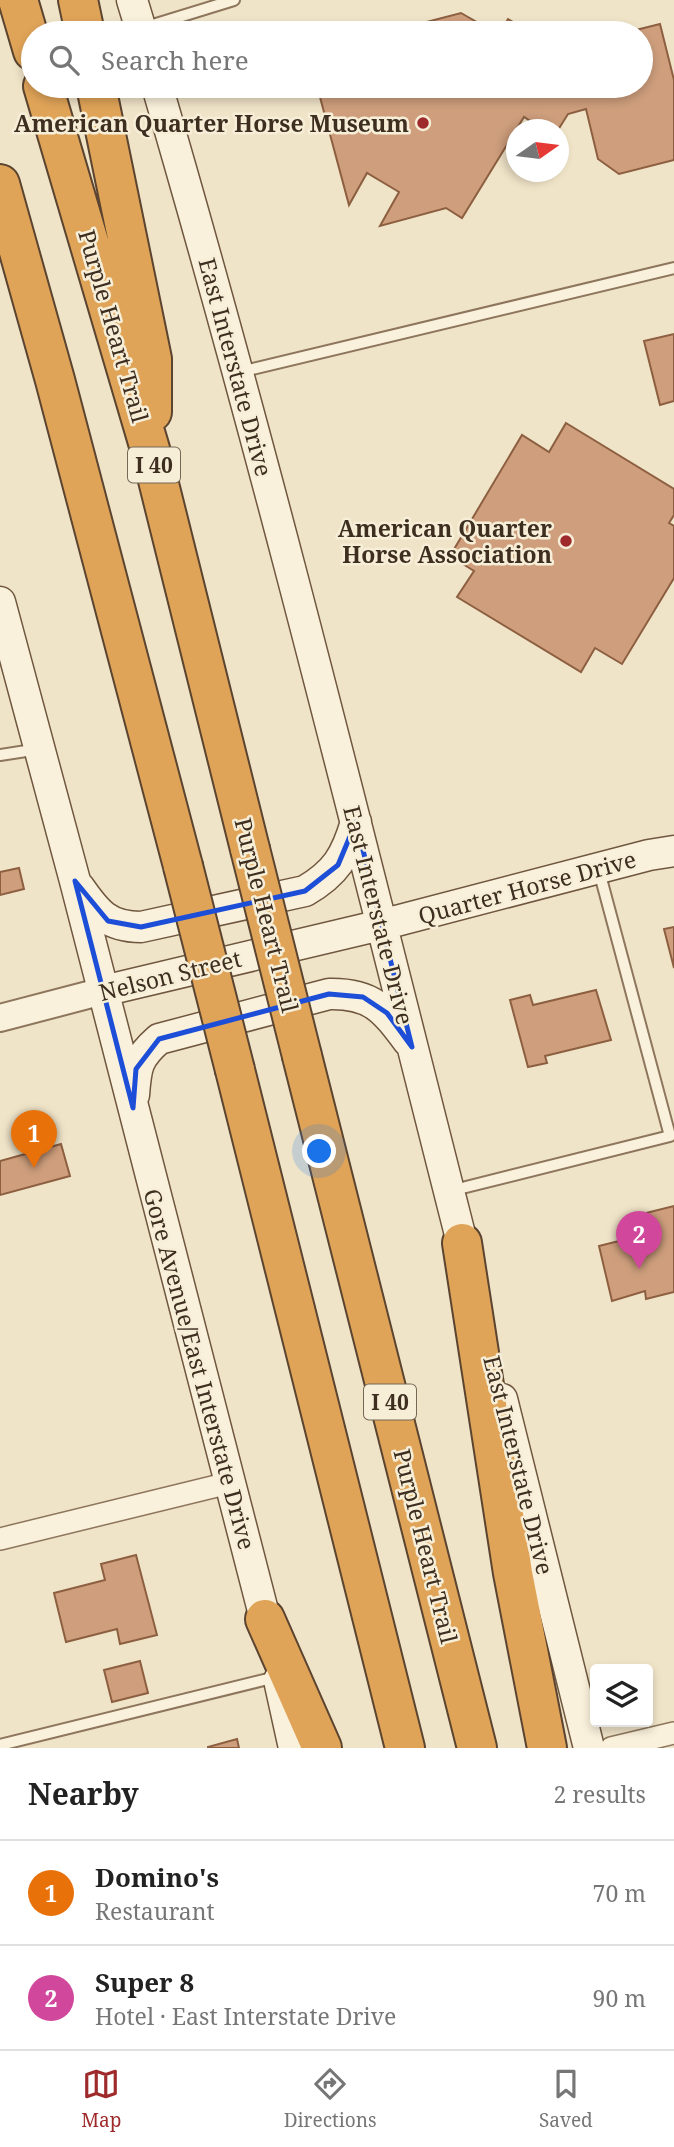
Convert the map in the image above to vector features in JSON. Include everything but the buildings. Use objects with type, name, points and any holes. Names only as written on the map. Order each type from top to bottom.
[{"type":"highway","points":[[18,0],[24,21]]},
{"type":"highway","points":[[78,0],[82,21]]},
{"type":"highway","name":"Purple Heart Trail","points":[[47,98],[152,456],[477,1748]]},
{"type":"highway","points":[[98,98],[152,359],[152,456]]},
{"type":"highway","points":[[3,198],[183,866],[405,1748]]},
{"type":"highway","points":[[462,1243],[513,1573],[547,1748]]},
{"type":"highway","points":[[265,1619],[322,1748]]},
{"type":"main road","points":[[132,0],[138,21]]},
{"type":"main road","name":"East Interstate Drive","points":[[160,98],[237,372],[356,822],[589,1748]]},
{"type":"main road","points":[[0,602],[103,991]]},
{"type":"main road","points":[[75,881],[92,906],[108,921],[124,927],[141,927],[305,891],[324,880],[338,865],[349,847],[356,822]]},
{"type":"main road","name":"Quarter Horse Drive","points":[[381,925],[649,855],[674,852]]},
{"type":"main road","name":"Nelson Street","points":[[103,991],[381,925]]},
{"type":"main road","name":"Gore Avenue/East Interstate Drive","points":[[103,991],[265,1619],[295,1748]]},
{"type":"main road","points":[[133,1108],[136,1069],[144,1052],[159,1039],[329,994],[346,993],[363,997],[387,1013],[412,1047]]},
{"type":"street","name":"Nelson Street","points":[[0,1018],[103,991]]},
{"type":"street","points":[[0,1539],[229,1483]]},
{"type":"street","points":[[611,1748],[674,1733]]},
{"type":"lane","points":[[171,21],[234,0]]},
{"type":"lane","points":[[237,372],[674,268]]},
{"type":"lane","points":[[0,755],[39,749]]},
{"type":"lane","points":[[449,1191],[670,1136],[599,868]]},
{"type":"lane","points":[[0,1745],[278,1676]]},
{"type":"highlighted area","points":[[356,822],[412,1047],[387,1013],[363,997],[329,994],[159,1039],[136,1069],[133,1108],[75,881],[108,921],[141,927],[305,891],[338,865]]},
{"type":"place","name":"American Quarter Horse Museum","points":[[423,123]]},
{"type":"place","name":"American Quarter Horse Association","points":[[566,541]]},
{"type":"place","name":"Domino's","points":[[34,1168]]},
{"type":"place","name":"Super 8","points":[[639,1269]]}]
